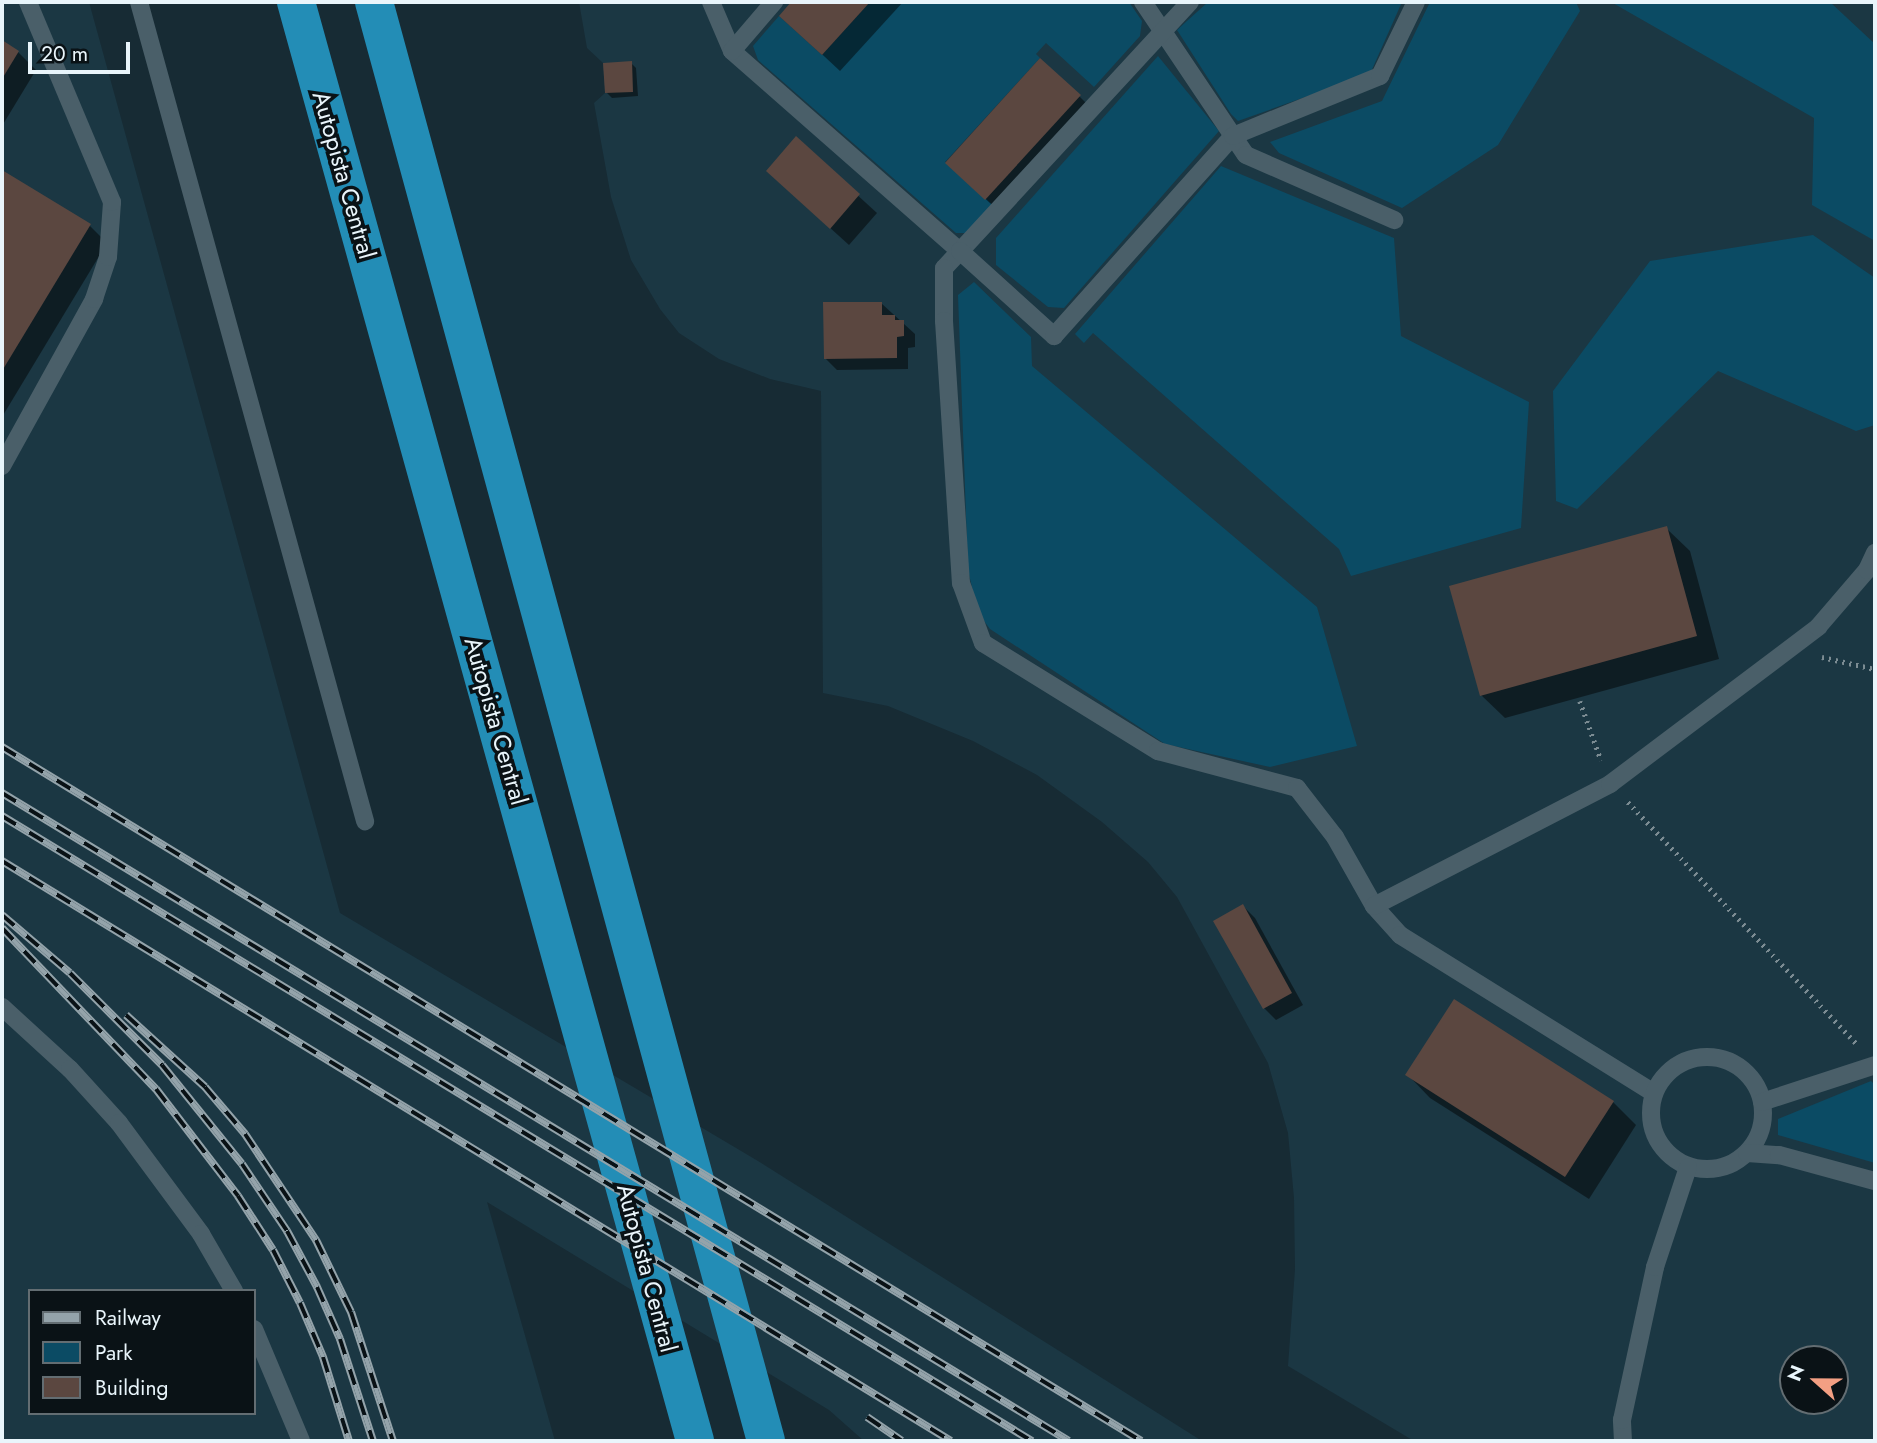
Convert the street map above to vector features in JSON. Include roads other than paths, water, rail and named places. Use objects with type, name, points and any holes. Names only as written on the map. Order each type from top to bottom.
[{"type":"highway","name":"Autopista Central","points":[[296,2],[695,1441]]},
{"type":"highway","points":[[374,2],[766,1441]]},
{"type":"lane","points":[[2,466],[94,299],[108,257],[112,202],[28,2]]},
{"type":"lane","points":[[139,2],[365,821]]},
{"type":"lane","points":[[711,2],[732,51],[1054,336],[1233,136],[1380,76],[1416,2]]},
{"type":"lane","points":[[732,51],[775,2]]},
{"type":"lane","points":[[1143,2],[1246,155],[1394,220]]},
{"type":"lane","points":[[1190,2],[944,268],[944,321],[961,583],[983,643],[1158,751],[1297,788],[1335,837],[1374,906],[1400,935],[1654,1093]]},
{"type":"lane","points":[[1374,906],[1610,784],[1818,627],[1867,570],[1875,554]]},
{"type":"lane","points":[[2,1007],[70,1069],[119,1123],[172,1191],[233,1289]]},
{"type":"lane","points":[[1705,1056],[1724,1059],[1745,1071],[1762,1102],[1763,1122],[1747,1153],[1731,1164],[1706,1170],[1688,1167],[1671,1157],[1660,1144],[1650,1112],[1654,1093],[1666,1074],[1682,1062],[1705,1056]]},
{"type":"lane","points":[[1762,1102],[1871,1059]]},
{"type":"lane","points":[[1747,1153],[1779,1155],[1875,1181]]},
{"type":"lane","points":[[1623,1441],[1622,1420],[1655,1267],[1688,1167]]},
{"type":"lane","points":[[256,1334],[300,1441]]},
{"type":"railway","points":[[2,747],[1141,1441]]},
{"type":"railway","points":[[2,793],[1069,1441]]},
{"type":"railway","points":[[2,816],[1032,1441]]},
{"type":"railway","points":[[2,861],[951,1441]]},
{"type":"railway","points":[[2,915],[70,973],[162,1065],[242,1164],[287,1231],[317,1287],[340,1339],[373,1441]]},
{"type":"railway","points":[[2,928],[156,1089],[238,1196],[273,1250],[300,1303],[323,1357],[349,1441]]},
{"type":"railway","points":[[126,1015],[205,1087],[245,1134],[316,1240],[351,1312],[393,1441]]},
{"type":"railway","points":[[867,1417],[902,1441]]}]
